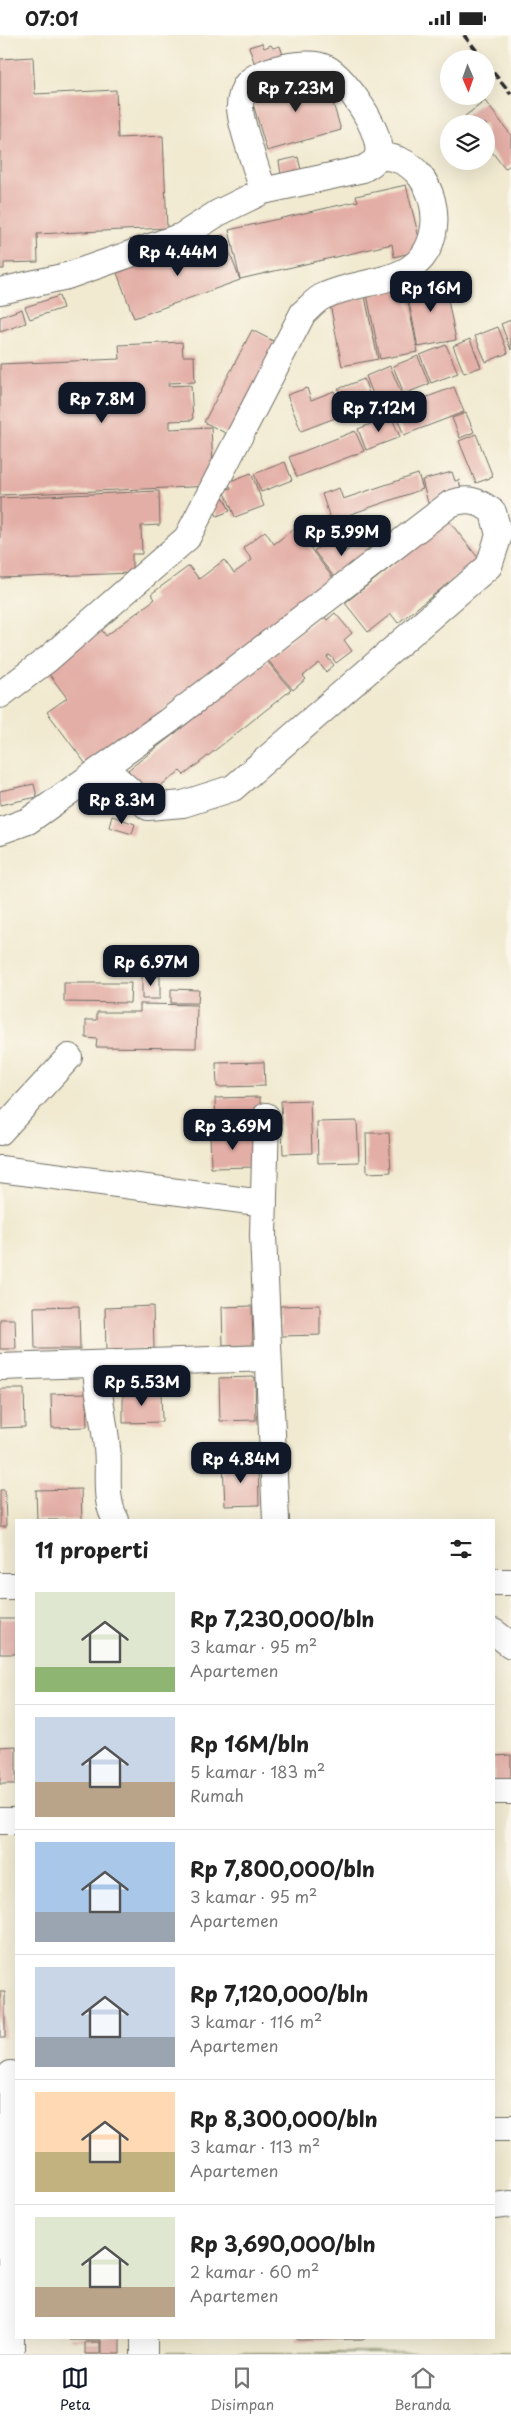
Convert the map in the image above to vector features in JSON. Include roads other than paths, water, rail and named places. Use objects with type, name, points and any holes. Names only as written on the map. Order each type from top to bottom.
[{"type":"street","points":[[0,291],[67,276],[182,235],[218,213],[264,191],[363,169],[372,164],[377,157],[379,142],[369,120],[334,73],[325,67],[308,65],[263,73],[247,84],[240,107],[264,191]]},
{"type":"street","points":[[0,695],[48,659],[187,538],[303,313],[322,296],[400,275],[422,260],[433,238],[436,216],[427,186],[405,162],[388,156],[377,157]]},
{"type":"street","points":[[0,831],[28,821],[167,722],[450,504],[459,500],[472,499],[502,516],[489,566],[233,787],[183,804],[148,807],[104,767]]},
{"type":"street","points":[[0,1132],[70,1057]]},
{"type":"street","points":[[266,1115],[263,1236],[276,1519]]},
{"type":"street","points":[[0,1169],[264,1203]]},
{"type":"street","points":[[0,1367],[268,1358]]},
{"type":"street","points":[[95,1364],[108,1449],[112,1514],[115,1519]]},
{"type":"street","points":[[495,1582],[511,1582]]},
{"type":"street","points":[[0,1586],[15,1586]]},
{"type":"street","points":[[495,1633],[511,1645]]},
{"type":"street","points":[[495,1791],[511,1791]]},
{"type":"street","points":[[0,1821],[15,1821]]},
{"type":"street","points":[[9,2074],[11,2354]]},
{"type":"street","points":[[495,2128],[511,2128]]},
{"type":"street","points":[[495,2206],[511,2204]]},
{"type":"street","points":[[144,2339],[144,2354]]},
{"type":"railway","points":[[464,35],[476,50]]},
{"type":"railway","points":[[495,74],[511,94]]}]
